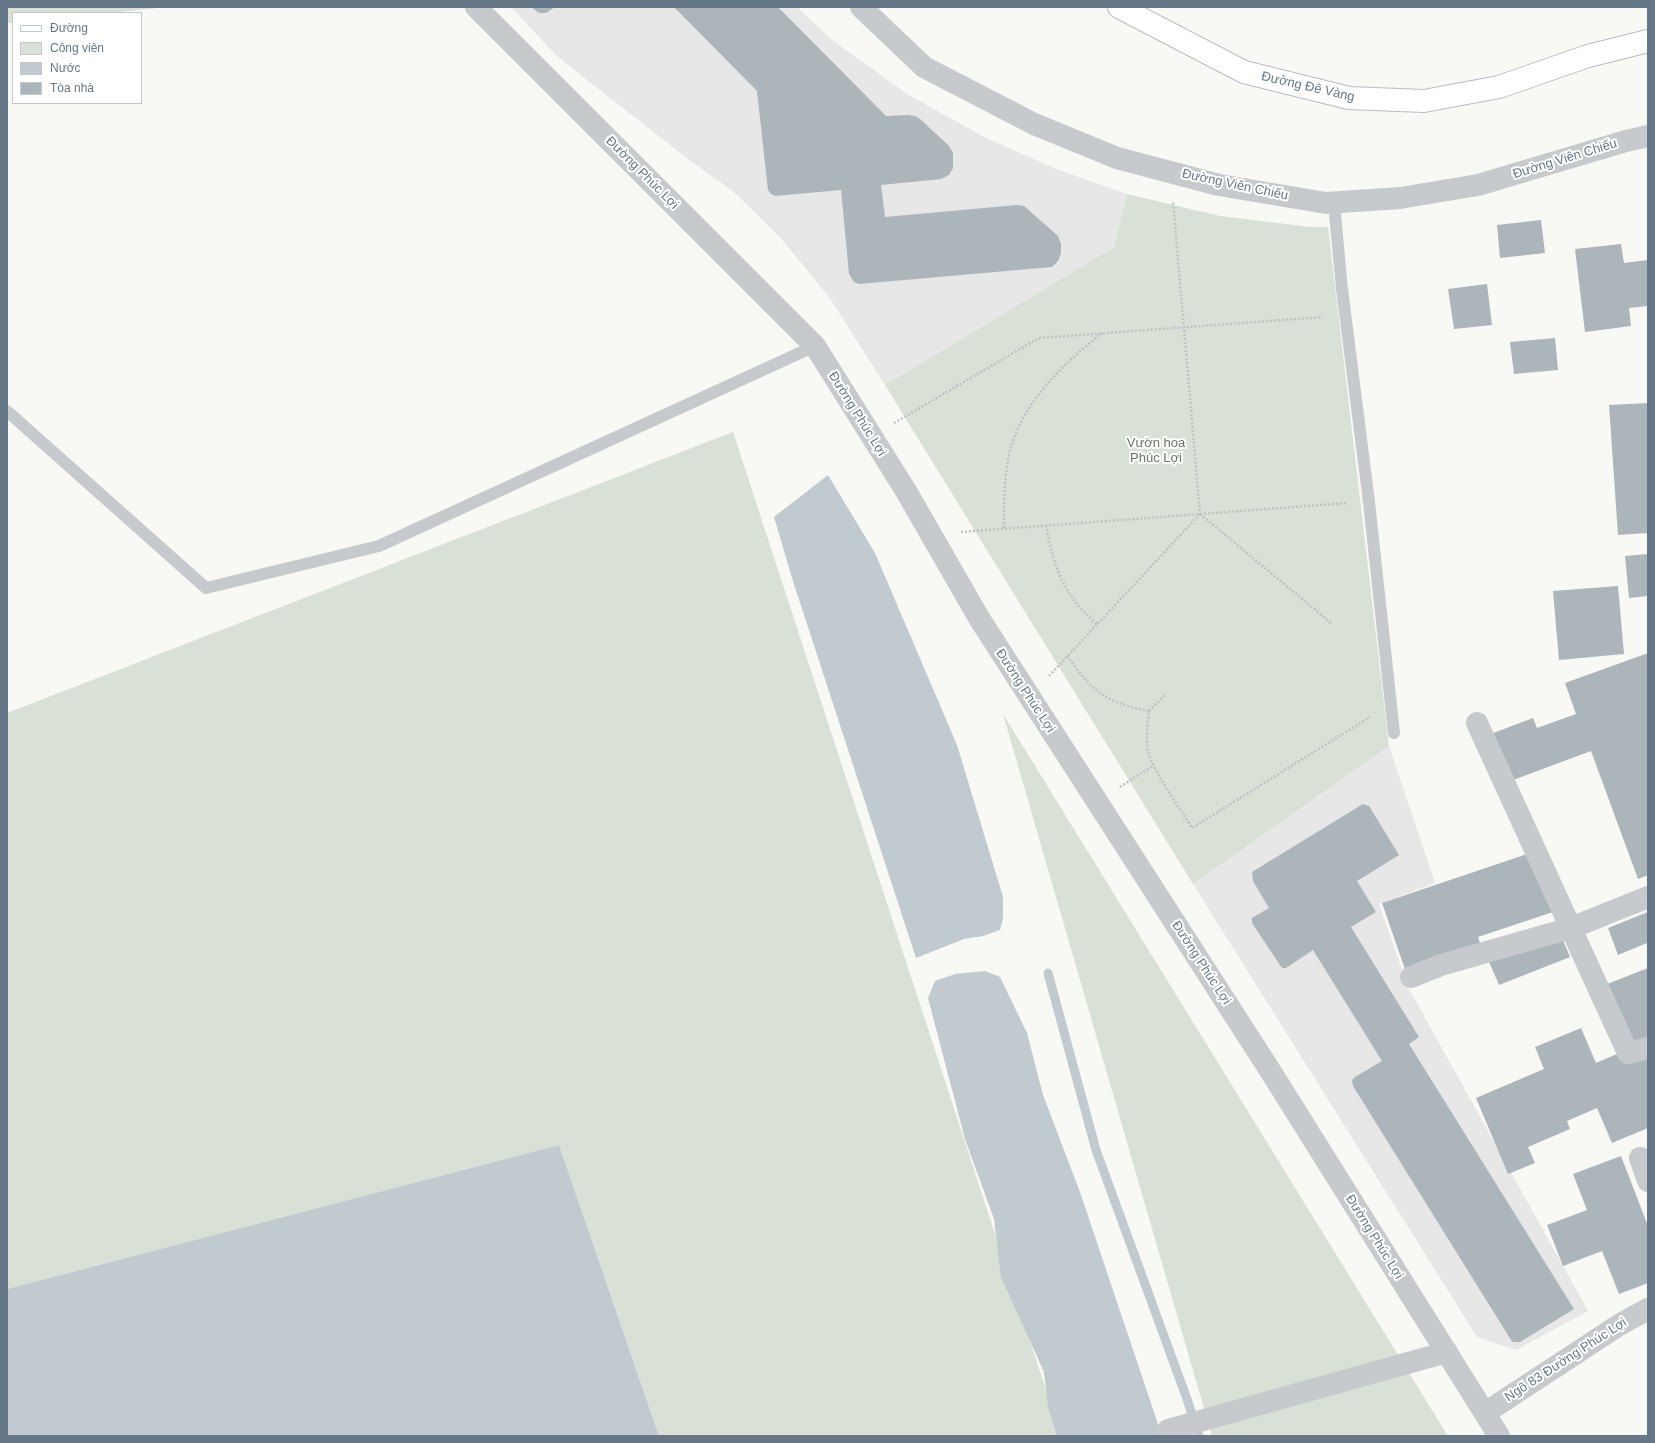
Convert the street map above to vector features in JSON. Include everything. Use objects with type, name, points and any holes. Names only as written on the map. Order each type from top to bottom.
[{"type":"main road","name":"Đường Đê Vàng","points":[[1119,7],[1244,72],[1349,98],[1424,101],[1499,87],[1588,56],[1648,41]]},
{"type":"street","name":"Đường Phúc Lợi","points":[[476,7],[815,346],[906,491],[979,618],[1275,1078],[1499,1436]]},
{"type":"street","name":"Đường Viên Chiếu","points":[[860,7],[924,67],[1034,124],[1117,158],[1219,185],[1326,203],[1400,198],[1478,185],[1626,141],[1648,136]]},
{"type":"street","points":[[1478,723],[1628,1053],[1648,1048]]},
{"type":"street","points":[[1411,976],[1441,965],[1571,928],[1648,897]]},
{"type":"street","points":[[1640,1158],[1648,1181]]},
{"type":"street","name":"Ngõ 83 Đường Phúc Lợi","points":[[1485,1413],[1619,1324],[1648,1310]]},
{"type":"street","points":[[1175,1428],[1447,1352]]},
{"type":"lane","points":[[1334,203],[1394,733]]},
{"type":"lane","points":[[7,410],[206,588],[379,546],[815,346]]},
{"type":"path","points":[[1170,172],[1200,514],[1331,623]]},
{"type":"path","points":[[872,436],[1038,338],[1346,315]]},
{"type":"path","points":[[1004,528],[1004,490],[1008,461],[1021,423],[1035,399],[1058,372],[1082,349],[1103,333]]},
{"type":"path","points":[[930,534],[1369,502]]},
{"type":"path","points":[[1030,697],[1200,514]]},
{"type":"path","points":[[1046,525],[1054,564],[1062,581],[1083,612],[1097,624]]},
{"type":"path","points":[[1067,656],[1100,693],[1132,708],[1149,711]]},
{"type":"path","points":[[1166,694],[1149,711],[1147,729],[1148,750],[1154,765],[1192,828],[1391,704]]},
{"type":"path","points":[[1097,802],[1154,765]]},
{"type":"shaded area","points":[[511,7],[797,7],[832,40],[907,94],[986,138],[1056,169],[1127,194],[1114,247],[885,385],[829,297],[779,236],[734,192],[689,160],[558,57]]},
{"type":"shaded area","points":[[1389,746],[1435,883],[1379,904],[1409,989],[1588,1311],[1516,1350],[1477,1337],[1193,884]]},
{"type":"green space","points":[[7,7],[168,7],[119,12],[12,12],[12,23],[7,23]]},
{"type":"green space","name":"Vườn hoa Phúc Lợi","points":[[1127,194],[1220,216],[1311,227],[1328,227],[1389,746],[1193,884],[885,385],[1114,247]]},
{"type":"green space","points":[[733,432],[1061,1436],[659,1436],[559,1145],[7,1289],[7,713]]},
{"type":"green space","points":[[1003,714],[1448,1436],[1212,1436]]},
{"type":"water","points":[[828,475],[875,553],[957,745],[1003,897],[1003,919],[1000,930],[983,936],[964,939],[916,958],[792,578],[774,517]]},
{"type":"water","points":[[985,971],[1000,977],[1027,1033],[1043,1095],[1080,1192],[1162,1436],[1057,1436],[1048,1407],[1044,1372],[1001,1277],[994,1219],[965,1139],[928,998],[935,981],[955,974]]},
{"type":"water","points":[[559,1145],[659,1436],[7,1436],[7,1289]]},
{"type":"building","points":[[531,7],[555,7],[546,13],[539,13]]},
{"type":"building","points":[[674,7],[778,7],[886,116],[915,116],[949,146],[953,153],[953,168],[949,175],[941,179],[881,185],[885,217],[1017,205],[1024,206],[1058,236],[1061,244],[1061,253],[1058,261],[1052,267],[859,284],[854,282],[849,274],[841,190],[775,196],[771,194],[768,190],[757,91]]},
{"type":"building","points":[[1541,220],[1545,253],[1500,258],[1497,225]]},
{"type":"building","points":[[1621,244],[1624,263],[1648,260],[1648,306],[1629,308],[1631,326],[1585,332],[1575,249]]},
{"type":"building","points":[[1487,284],[1492,325],[1454,329],[1448,289]]},
{"type":"building","points":[[1555,338],[1558,370],[1514,374],[1510,342]]},
{"type":"building","points":[[1648,403],[1648,533],[1618,535],[1609,405]]},
{"type":"building","points":[[1648,554],[1648,596],[1629,598],[1625,556]]},
{"type":"building","points":[[1618,586],[1624,654],[1559,660],[1553,591]]},
{"type":"building","points":[[1648,653],[1648,875],[1638,879],[1591,751],[1505,783],[1488,735],[1533,718],[1537,728],[1576,714],[1565,683]]},
{"type":"building","points":[[1363,804],[1369,806],[1399,855],[1357,881],[1376,912],[1351,927],[1419,1037],[1409,1044],[1574,1309],[1520,1342],[1513,1342],[1511,1340],[1353,1086],[1352,1080],[1355,1077],[1382,1061],[1313,950],[1286,968],[1282,968],[1252,923],[1252,918],[1269,908],[1253,881],[1252,872]]},
{"type":"building","points":[[1533,852],[1553,912],[1478,937],[1481,946],[1406,972],[1382,903]]},
{"type":"building","points":[[1648,912],[1648,947],[1647,943],[1618,955],[1608,928]]},
{"type":"building","points":[[1560,933],[1570,957],[1499,985],[1487,957]]},
{"type":"building","points":[[1648,968],[1648,1037],[1626,1045],[1602,986]]},
{"type":"building","points":[[1581,1028],[1596,1063],[1624,1051],[1648,1052],[1648,1128],[1612,1143],[1597,1108],[1567,1121],[1570,1129],[1528,1147],[1535,1163],[1508,1174],[1476,1098],[1544,1069],[1535,1047]]},
{"type":"building","points":[[1621,1156],[1648,1226],[1648,1283],[1619,1294],[1602,1251],[1563,1266],[1547,1225],[1587,1210],[1573,1174]]},
{"type":"waterway","points":[[1048,973],[1096,1150],[1187,1399],[1199,1436]]}]
